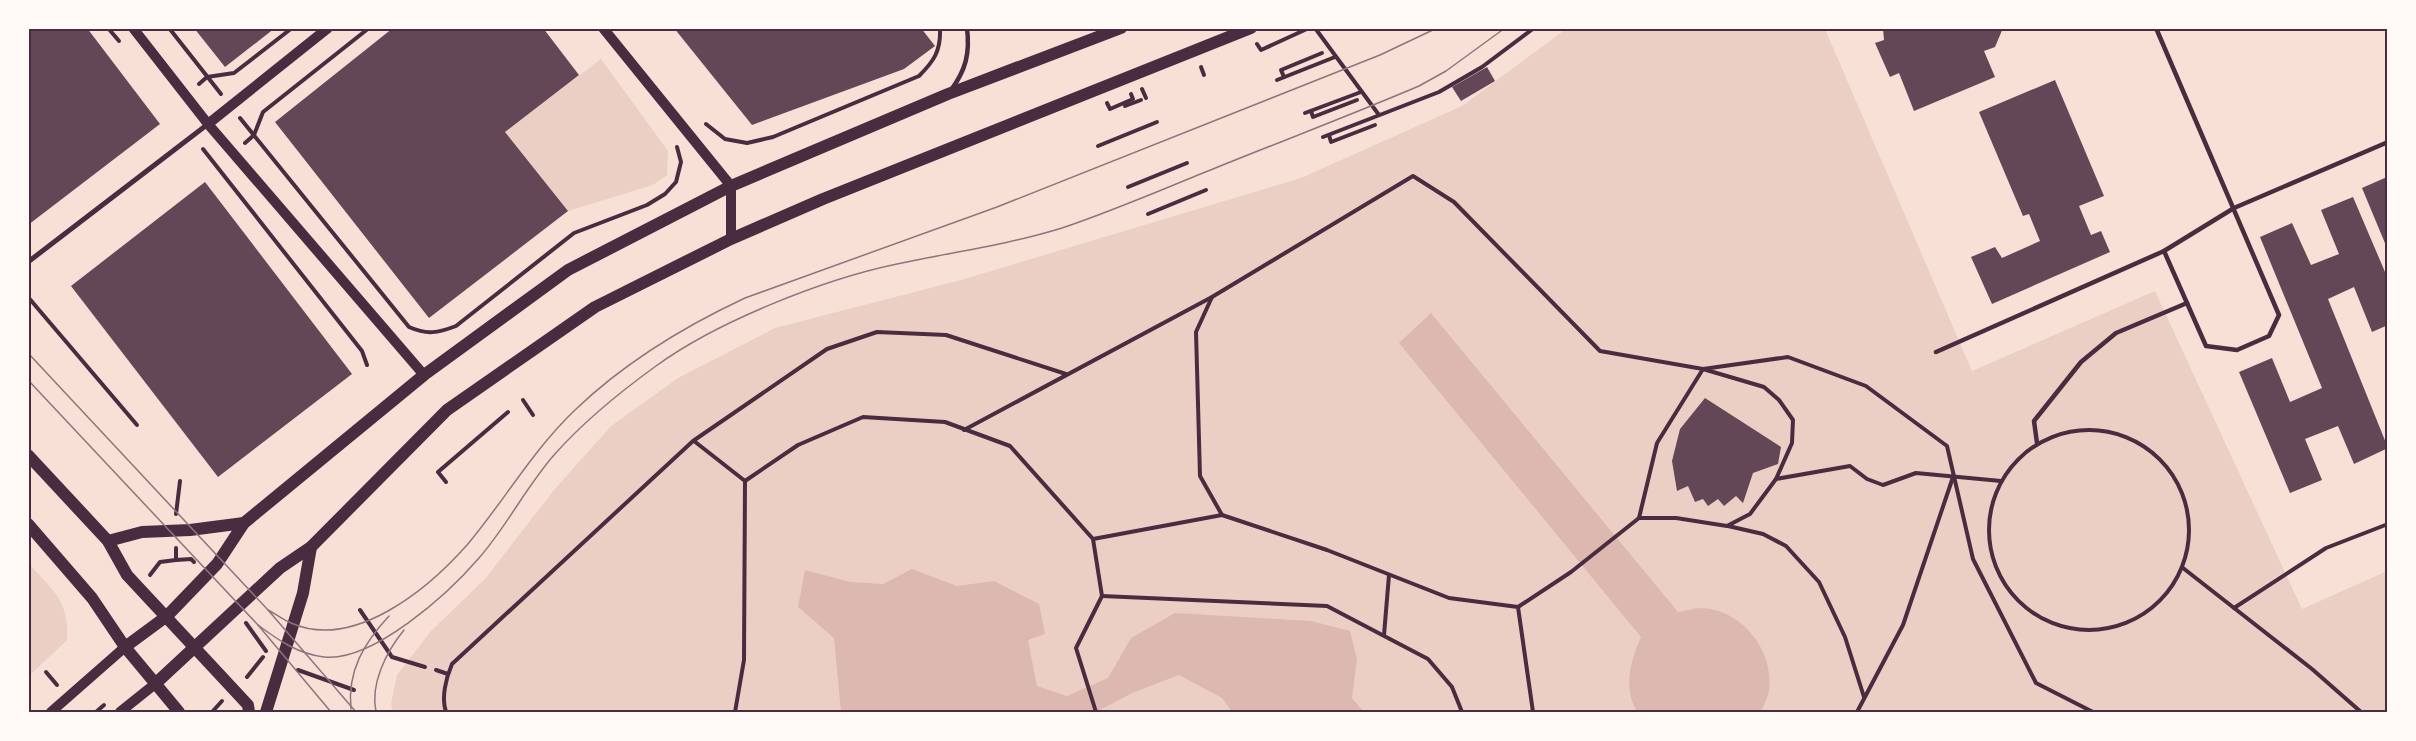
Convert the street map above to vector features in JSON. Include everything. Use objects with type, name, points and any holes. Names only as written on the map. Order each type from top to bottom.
[{"type":"main road","points":[[124,647],[167,616],[217,564],[244,523],[424,375],[568,270],[731,186],[948,94],[1121,28]]},
{"type":"main road","points":[[155,684],[280,568],[311,547],[447,410],[595,307],[731,239],[823,199],[1251,28]]},
{"type":"main road","points":[[28,455],[108,541],[127,575],[248,705],[249,712]]},
{"type":"main road","points":[[108,541],[142,532],[190,530],[244,523]]},
{"type":"main road","points":[[28,524],[92,598],[124,647],[179,712]]},
{"type":"main road","points":[[266,712],[303,593],[311,547]]},
{"type":"street","points":[[133,28],[208,124],[424,375]]},
{"type":"street","points":[[28,262],[193,136],[328,28]]},
{"type":"street","points":[[603,28],[731,186],[731,239]]},
{"type":"street","points":[[51,712],[124,647]]},
{"type":"street","points":[[120,712],[155,684]]},
{"type":"lane","points":[[948,94],[967,63],[969,46],[967,28]]},
{"type":"lane","points":[[2156,28],[2279,315],[2269,336],[2237,350],[2206,346],[2164,250]]},
{"type":"lane","points":[[1936,352],[2164,250],[2234,208],[2388,142]]},
{"type":"lane","points":[[2037,443],[2034,421],[2081,362],[2116,333],[2187,303]]},
{"type":"path","points":[[108,28],[122,46]]},
{"type":"path","points":[[169,28],[409,327],[423,333],[439,333],[456,326],[574,233],[647,205],[664,194],[676,182],[681,162],[674,139]]},
{"type":"path","points":[[207,77],[234,73],[292,28]]},
{"type":"path","points":[[254,135],[263,112],[369,28]]},
{"type":"path","points":[[702,122],[725,139],[747,143],[773,137],[919,76],[935,60],[940,28]]},
{"type":"path","points":[[1323,137],[1439,92],[1482,67],[1534,28]]},
{"type":"path","points":[[1251,45],[1256,43],[1261,50],[1307,30],[1315,29],[1379,115]]},
{"type":"path","points":[[1284,77],[1281,70],[1322,53]]},
{"type":"path","points":[[1278,80],[1335,57]]},
{"type":"path","points":[[1200,66],[1204,75]]},
{"type":"path","points":[[1123,106],[1143,99],[1142,88]]},
{"type":"path","points":[[1305,113],[1361,92]]},
{"type":"path","points":[[1311,110],[1313,117],[1357,100]]},
{"type":"path","points":[[1098,146],[1157,122]]},
{"type":"path","points":[[1329,135],[1331,142],[1375,125]]},
{"type":"path","points":[[193,136],[362,351],[367,365]]},
{"type":"path","points":[[1128,187],[1187,163]]},
{"type":"path","points":[[964,430],[1212,297],[1413,176],[1454,202],[1600,351],[1703,369],[1764,387],[1779,400],[1793,420],[1792,443],[1776,479],[1750,514],[1727,526]]},
{"type":"path","points":[[1148,214],[1206,190]]},
{"type":"path","points":[[28,297],[137,425]]},
{"type":"path","points":[[1212,297],[1196,332],[1200,476],[1222,515]]},
{"type":"path","points":[[446,712],[444,706],[448,674],[452,664],[693,441],[827,349],[877,332],[946,335],[1067,375]]},
{"type":"path","points":[[1703,369],[1788,357],[1866,386],[1947,446],[1973,559],[2036,683],[2093,712]]},
{"type":"path","points":[[1092,539],[1222,515],[1327,550],[1449,598],[1518,607],[1571,572],[1639,518],[1657,443],[1703,369]]},
{"type":"path","points":[[523,400],[533,415]]},
{"type":"path","points":[[446,482],[438,472],[508,412]]},
{"type":"path","points":[[745,481],[798,445],[863,417],[945,423],[1010,446],[1092,539],[1102,596],[1076,648],[1096,712]]},
{"type":"path","points":[[2097,429],[2127,437],[2154,453],[2174,477],[2187,506],[2190,537],[2183,568],[2166,596],[2141,617],[2110,629],[2077,631],[2046,621],[2019,603],[1999,576],[1989,545],[1990,512],[2001,481],[2016,460],[2037,443],[2066,432],[2097,429]]},
{"type":"path","points":[[693,441],[745,481]]},
{"type":"path","points":[[1776,479],[1850,466],[1867,479],[1883,484],[1916,473],[2001,481]]},
{"type":"path","points":[[1857,712],[1903,625],[1953,476]]},
{"type":"path","points":[[176,512],[180,481]]},
{"type":"path","points":[[735,712],[744,660],[745,481]]},
{"type":"path","points":[[1639,518],[1677,518],[1727,526],[1764,534],[1786,546],[1819,582],[1845,637],[1865,698]]},
{"type":"path","points":[[2235,608],[2326,548],[2388,524]]},
{"type":"path","points":[[2183,568],[2312,669],[2361,712]]},
{"type":"path","points":[[1384,635],[1389,575]]},
{"type":"path","points":[[1102,596],[1327,606],[1428,658],[1452,687],[1462,712]]},
{"type":"path","points":[[1518,607],[1533,712]]},
{"type":"path","points":[[360,610],[392,657],[425,667]]},
{"type":"path","points":[[436,670],[448,674]]},
{"type":"shaded area","points":[[1566,29],[1825,29],[1972,371],[2155,291],[2302,609],[2387,571],[2387,712],[393,712],[391,703],[397,675],[431,631],[485,579],[554,490],[611,426],[678,378],[775,328],[961,280],[1301,178],[1462,106]]},
{"type":"shaded area","points":[[601,59],[668,151],[667,175],[653,185],[568,211],[505,132]]},
{"type":"shaded area","points":[[1431,313],[1678,612],[1702,608],[1717,610],[1742,624],[1752,635],[1761,647],[1769,675],[1768,693],[1761,712],[1637,712],[1629,684],[1631,665],[1641,637],[1399,343]]},
{"type":"shaded area","points":[[29,564],[52,589],[63,606],[66,616],[67,640],[29,676]]},
{"type":"shaded area","points":[[912,569],[957,586],[994,581],[1039,604],[1045,634],[1028,640],[1037,686],[1067,696],[1108,678],[1131,638],[1175,613],[1311,621],[1350,631],[1357,659],[1352,698],[1364,712],[1232,712],[1222,698],[1179,675],[1132,693],[1098,711],[1089,712],[841,712],[834,638],[798,607],[805,570],[850,582],[883,584]]},
{"type":"building","points":[[28,28],[87,28],[160,124],[28,225]]},
{"type":"building","points":[[194,28],[275,28],[225,67]]},
{"type":"building","points":[[393,28],[543,28],[579,75],[505,132],[568,211],[429,318],[275,122]]},
{"type":"building","points":[[674,28],[921,28],[935,46],[904,69],[752,125]]},
{"type":"building","points":[[1883,28],[2003,28],[1995,47],[1984,51],[1995,77],[1914,111],[1899,73],[1890,77],[1875,43],[1884,40]]},
{"type":"building","points":[[1487,67],[1495,81],[1461,101],[1452,87]]},
{"type":"building","points":[[2055,80],[2104,196],[2079,206],[2091,235],[2101,231],[2110,252],[1992,304],[1971,257],[1995,247],[2002,258],[2040,241],[2029,214],[2023,216],[1979,112]]},
{"type":"building","points":[[2387,177],[2387,248],[2362,188]]},
{"type":"building","points":[[205,182],[352,374],[218,477],[71,286]]},
{"type":"building","points":[[2353,197],[2388,279],[2388,325],[2372,332],[2354,287],[2328,299],[2388,448],[2354,464],[2338,426],[2305,439],[2322,480],[2290,493],[2239,372],[2272,358],[2290,402],[2322,388],[2260,237],[2292,223],[2311,265],[2339,254],[2321,210]]},
{"type":"building","points":[[1705,398],[1781,447],[1778,464],[1753,473],[1743,503],[1736,496],[1724,506],[1718,499],[1708,506],[1703,499],[1695,502],[1688,486],[1677,491],[1672,461],[1680,429]]},
{"type":"tram line","points":[[268,610],[291,623],[315,629],[340,629],[364,622],[388,611],[411,596],[432,580],[467,545],[545,442],[575,410],[634,361],[722,309],[745,298],[997,207],[1380,55],[1437,28]]},
{"type":"tram line","points":[[258,625],[297,650],[324,657],[343,656],[365,649],[408,623],[449,589],[479,558],[544,467],[590,419],[656,366],[739,318],[804,291],[868,271],[1021,239],[1062,228],[1100,214],[1419,86],[1446,71],[1505,28]]},
{"type":"tram line","points":[[28,353],[268,610],[356,712]]},
{"type":"tram line","points":[[28,380],[258,625],[331,712]]},
{"type":"tram line","points":[[351,709],[352,682],[359,658],[389,616]]},
{"type":"tram line","points":[[376,712],[377,680],[391,648],[404,630]]}]
